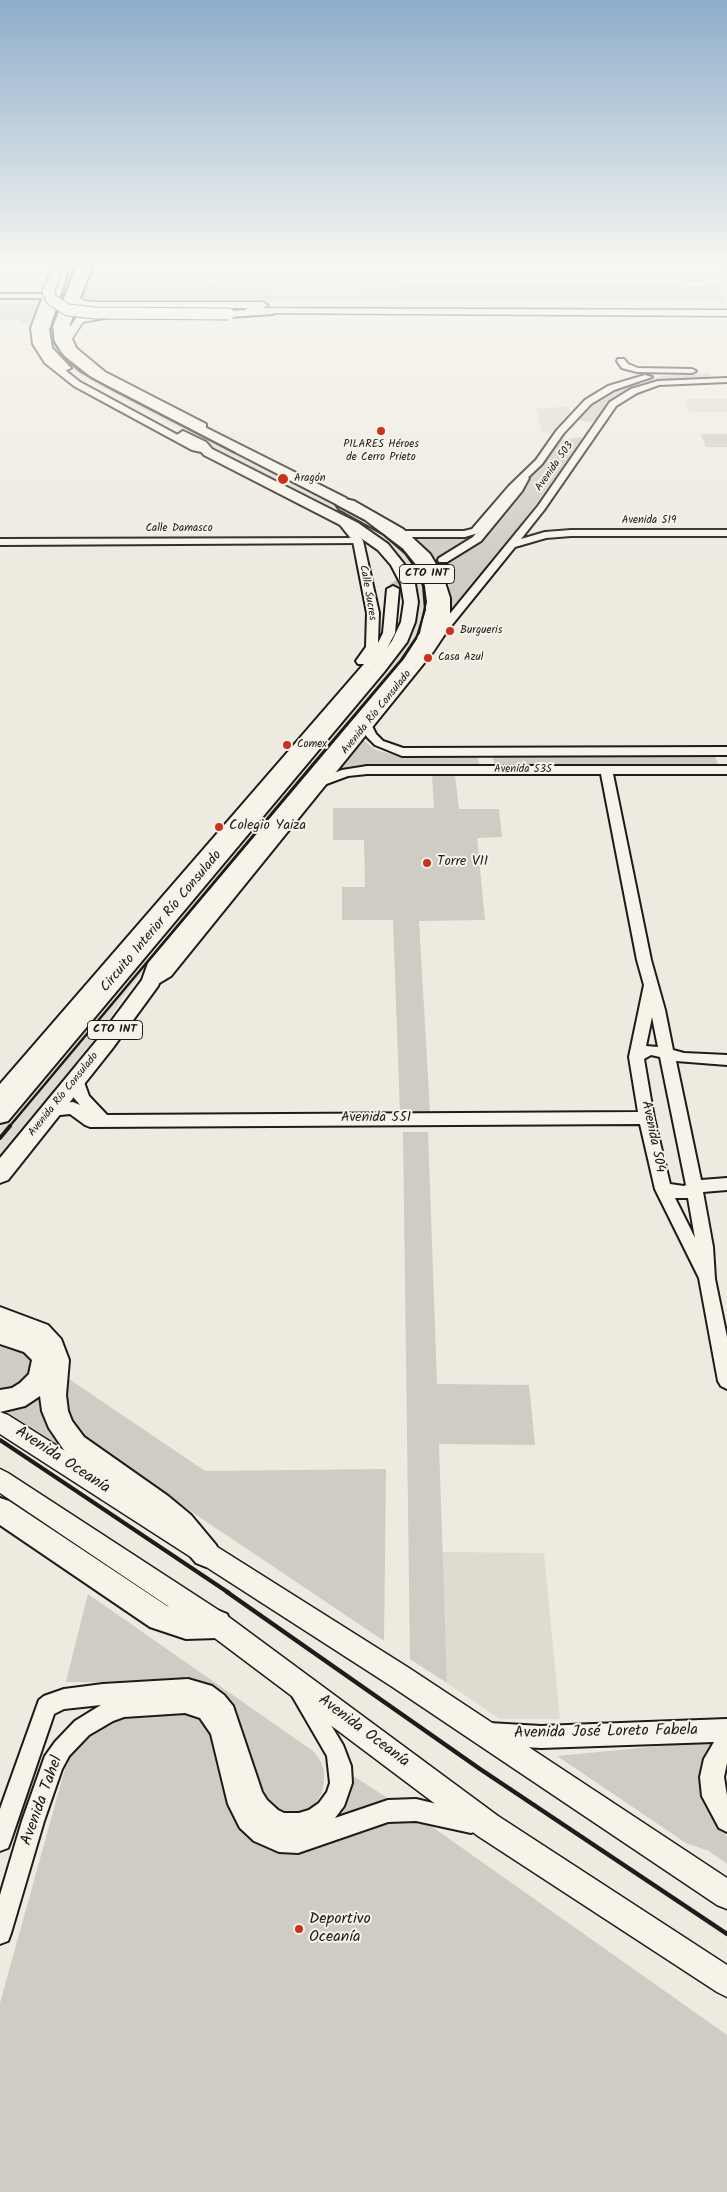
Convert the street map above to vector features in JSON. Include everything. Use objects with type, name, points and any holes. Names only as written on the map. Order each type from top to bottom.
[{"type":"highway","name":"CTO INT","points":[[63,367],[81,380],[202,445],[208,452],[342,520]]},
{"type":"highway","name":"CTO INT","points":[[85,367],[117,387],[239,448]]},
{"type":"highway","name":"Avenida Río Consulado","points":[[239,448],[341,501]]},
{"type":"highway","name":"Circuito Interior Río Consulado","points":[[151,981],[155,968],[381,698],[397,684],[428,632],[433,610],[431,586],[421,562],[389,531],[344,506],[341,501]]},
{"type":"highway","name":"Circuito Interior Río Consulado","points":[[0,1115],[399,642],[408,622],[411,602],[408,584],[390,555],[364,533],[342,520]]},
{"type":"highway","points":[[341,711],[345,694]]},
{"type":"highway","points":[[259,792],[282,781]]},
{"type":"highway","points":[[112,963],[144,944]]},
{"type":"highway","name":"Avenida Río Consulado","points":[[0,1174],[105,1044],[151,981]]},
{"type":"highway","points":[[0,1318],[39,1332],[52,1346],[57,1360],[54,1403],[58,1420],[71,1440],[82,1451],[159,1505],[181,1524],[206,1554]]},
{"type":"highway","points":[[0,1334],[32,1344],[39,1349],[44,1360],[44,1367],[39,1380],[29,1391],[16,1398],[0,1401]]},
{"type":"highway","points":[[0,1510],[160,1617],[186,1625],[217,1624]]},
{"type":"main road","name":"Avenida Río Consulado","points":[[93,367],[102,374],[233,442],[239,448]]},
{"type":"main road","points":[[443,560],[463,549],[477,538],[517,492],[524,478]]},
{"type":"main road","name":"Avenida Río Consulado","points":[[151,981],[166,972],[367,726],[397,684],[429,650],[439,634],[444,607],[440,583],[426,556],[404,534],[350,503],[341,501]]},
{"type":"main road","name":"Calle Sucres","points":[[342,520],[357,539],[371,600],[373,640],[370,651],[351,678],[345,694]]},
{"type":"main road","points":[[345,694],[377,656],[387,640],[393,589]]},
{"type":"main road","name":"CTO INT","points":[[0,1095],[345,694]]},
{"type":"main road","name":"Avenida Oceanía","points":[[0,1422],[400,1677],[727,1895]]},
{"type":"main road","name":"Avenida Oceanía","points":[[0,1480],[217,1624],[488,1826],[727,1982]]},
{"type":"main road","name":"Avenida José Loreto Fabela","points":[[486,1734],[550,1737],[727,1730]]},
{"type":"main road","points":[[727,1743],[716,1759],[712,1777],[714,1796],[727,1820]]},
{"type":"street","points":[[629,367],[637,370],[692,372]]},
{"type":"street","name":"Avenida 503","points":[[439,634],[533,518],[584,423],[595,396],[637,379],[692,372],[721,377]]},
{"type":"street","name":"Avenida 503","points":[[404,534],[465,534],[475,531],[512,488],[539,462],[584,423],[613,404],[634,391],[650,386],[677,381],[721,377],[727,372]]},
{"type":"street","points":[[637,379],[650,386]]},
{"type":"street","name":"Avenida 519","points":[[533,518],[550,530],[571,533]]},
{"type":"street","name":"Avenida 519","points":[[511,545],[544,535],[571,533],[727,533]]},
{"type":"street","name":"Calle Damasco","points":[[0,537],[357,539]]},
{"type":"street","name":"Calle Damasco","points":[[0,542],[357,539]]},
{"type":"street","name":"Avenida 535","points":[[367,726],[371,736],[379,743],[402,752],[726,755]]},
{"type":"street","points":[[487,752],[490,770]]},
{"type":"street","name":"Avenida 535","points":[[321,782],[346,773],[367,770],[727,770]]},
{"type":"street","name":"Avenida 504","points":[[606,770],[650,987],[658,1010],[694,1187],[705,1247],[707,1279],[727,1381]]},
{"type":"street","name":"Avenida 504","points":[[650,987],[636,1057],[646,1118],[663,1189],[707,1279]]},
{"type":"street","points":[[636,1057],[651,1050],[684,1058],[727,1060]]},
{"type":"street","points":[[76,1078],[86,1104],[98,1121]]},
{"type":"street","points":[[51,1110],[73,1108],[98,1121]]},
{"type":"street","name":"Avenida 551","points":[[98,1121],[646,1118]]},
{"type":"street","points":[[663,1189],[680,1193],[688,1192],[694,1187],[727,1184]]},
{"type":"street","name":"Avenida Tahel","points":[[0,1840],[46,1707],[64,1698],[103,1694],[188,1689],[204,1693],[226,1713],[253,1796],[259,1808],[270,1818],[284,1824],[299,1824],[314,1820],[327,1810],[336,1798],[341,1783],[340,1766],[336,1752],[293,1680]]},
{"type":"street","name":"Avenida Tahel","points":[[0,1933],[53,1764],[62,1749],[82,1728],[108,1712],[124,1707],[185,1703],[197,1705],[207,1711],[215,1720],[220,1731],[239,1804],[248,1820],[262,1833],[279,1841],[298,1842],[388,1811],[416,1810],[488,1826]]},
{"type":"shaded area","points":[[70,367],[90,367],[104,384],[368,521],[402,546],[422,572],[428,606],[421,634],[408,655],[143,972],[123,997],[95,1042],[0,1156],[0,1127],[394,658],[411,578],[336,513],[79,375]]},
{"type":"shaded area","points":[[708,373],[711,377],[653,383],[647,381],[647,379],[663,376]]},
{"type":"shaded area","points":[[634,383],[640,386],[610,401],[594,421],[589,422],[576,419],[588,405],[605,392]]},
{"type":"shaded area","points":[[684,399],[727,399],[727,412],[689,412]]},
{"type":"shaded area","points":[[569,407],[570,412],[550,434],[542,432],[536,408]]},
{"type":"shaded area","points":[[701,434],[727,434],[727,447],[706,447]]},
{"type":"shaded area","points":[[583,437],[522,524],[450,612],[449,586],[440,566],[467,551],[479,540],[559,440]]},
{"type":"shaded area","points":[[415,537],[471,537],[458,549],[436,560]]},
{"type":"shaded area","points":[[363,740],[376,750],[399,756],[475,756],[478,757],[479,765],[359,767],[335,772]]},
{"type":"shaded area","points":[[714,755],[718,764],[710,767],[496,767],[492,757]]},
{"type":"shaded area","points":[[432,775],[455,775],[459,809],[499,809],[502,837],[477,838],[485,920],[419,921],[430,1112],[400,1112],[393,920],[342,920],[342,887],[365,887],[364,840],[333,840],[333,808],[434,808]]},
{"type":"shaded area","points":[[403,1132],[428,1132],[437,1384],[529,1385],[535,1445],[439,1444],[447,1683],[410,1659]]},
{"type":"shaded area","points":[[0,1342],[22,1349],[31,1356],[33,1364],[31,1375],[23,1386],[0,1396]]},
{"type":"shaded area","points":[[63,1375],[205,1471],[386,1469],[384,1641],[79,1436],[66,1416]]},
{"type":"shaded area","points":[[39,1390],[44,1415],[53,1436],[72,1455],[4,1410]]},
{"type":"shaded area","points":[[442,1552],[544,1553],[560,1719],[500,1719],[447,1683]]},
{"type":"shaded area","points":[[88,1594],[313,1751],[320,1760],[324,1770],[322,1793],[316,1803],[297,1815],[286,1815],[266,1807],[200,1683],[66,1682]]},
{"type":"shaded area","name":"Deportivo Oceanía","points":[[185,1711],[198,1717],[209,1728],[256,1839],[293,1855],[381,1820],[408,1821],[431,1826],[727,2035],[727,2192],[0,2192],[0,2003],[68,1758],[78,1742],[97,1726],[121,1717]]},
{"type":"shaded area","points":[[712,1741],[705,1757],[713,1814],[727,1837],[727,1864],[709,1851],[686,1843],[557,1756]]},
{"type":"shaded area","points":[[344,1770],[397,1804],[317,1829]]},
{"type":"tunnel","points":[[393,589],[408,578],[443,560]]},
{"type":"railway","points":[[78,367],[91,378],[235,453]]},
{"type":"railway","points":[[312,765],[400,661],[419,633],[426,602],[424,586],[415,565],[402,549],[365,521],[335,505]]},
{"type":"railway","points":[[9,1127],[313,764]]},
{"type":"railway","points":[[0,1138],[10,1126]]},
{"type":"railway","points":[[0,1440],[229,1593]]},
{"type":"railway","points":[[227,1592],[480,1769],[727,1934]]},
{"type":"place","name":"PILARES Héroes de Cerro Prieto","points":[[381,431]]},
{"type":"place","name":"Aragón","points":[[283,479]]},
{"type":"place","name":"Burgueris","points":[[450,631]]},
{"type":"place","name":"Casa Azul","points":[[428,658]]},
{"type":"place","name":"Comex","points":[[287,745]]},
{"type":"place","name":"Colegio Yaiza","points":[[219,827]]},
{"type":"place","name":"Torre VII","points":[[427,863]]},
{"type":"place","name":"Deportivo Oceanía","points":[[299,1929]]}]
